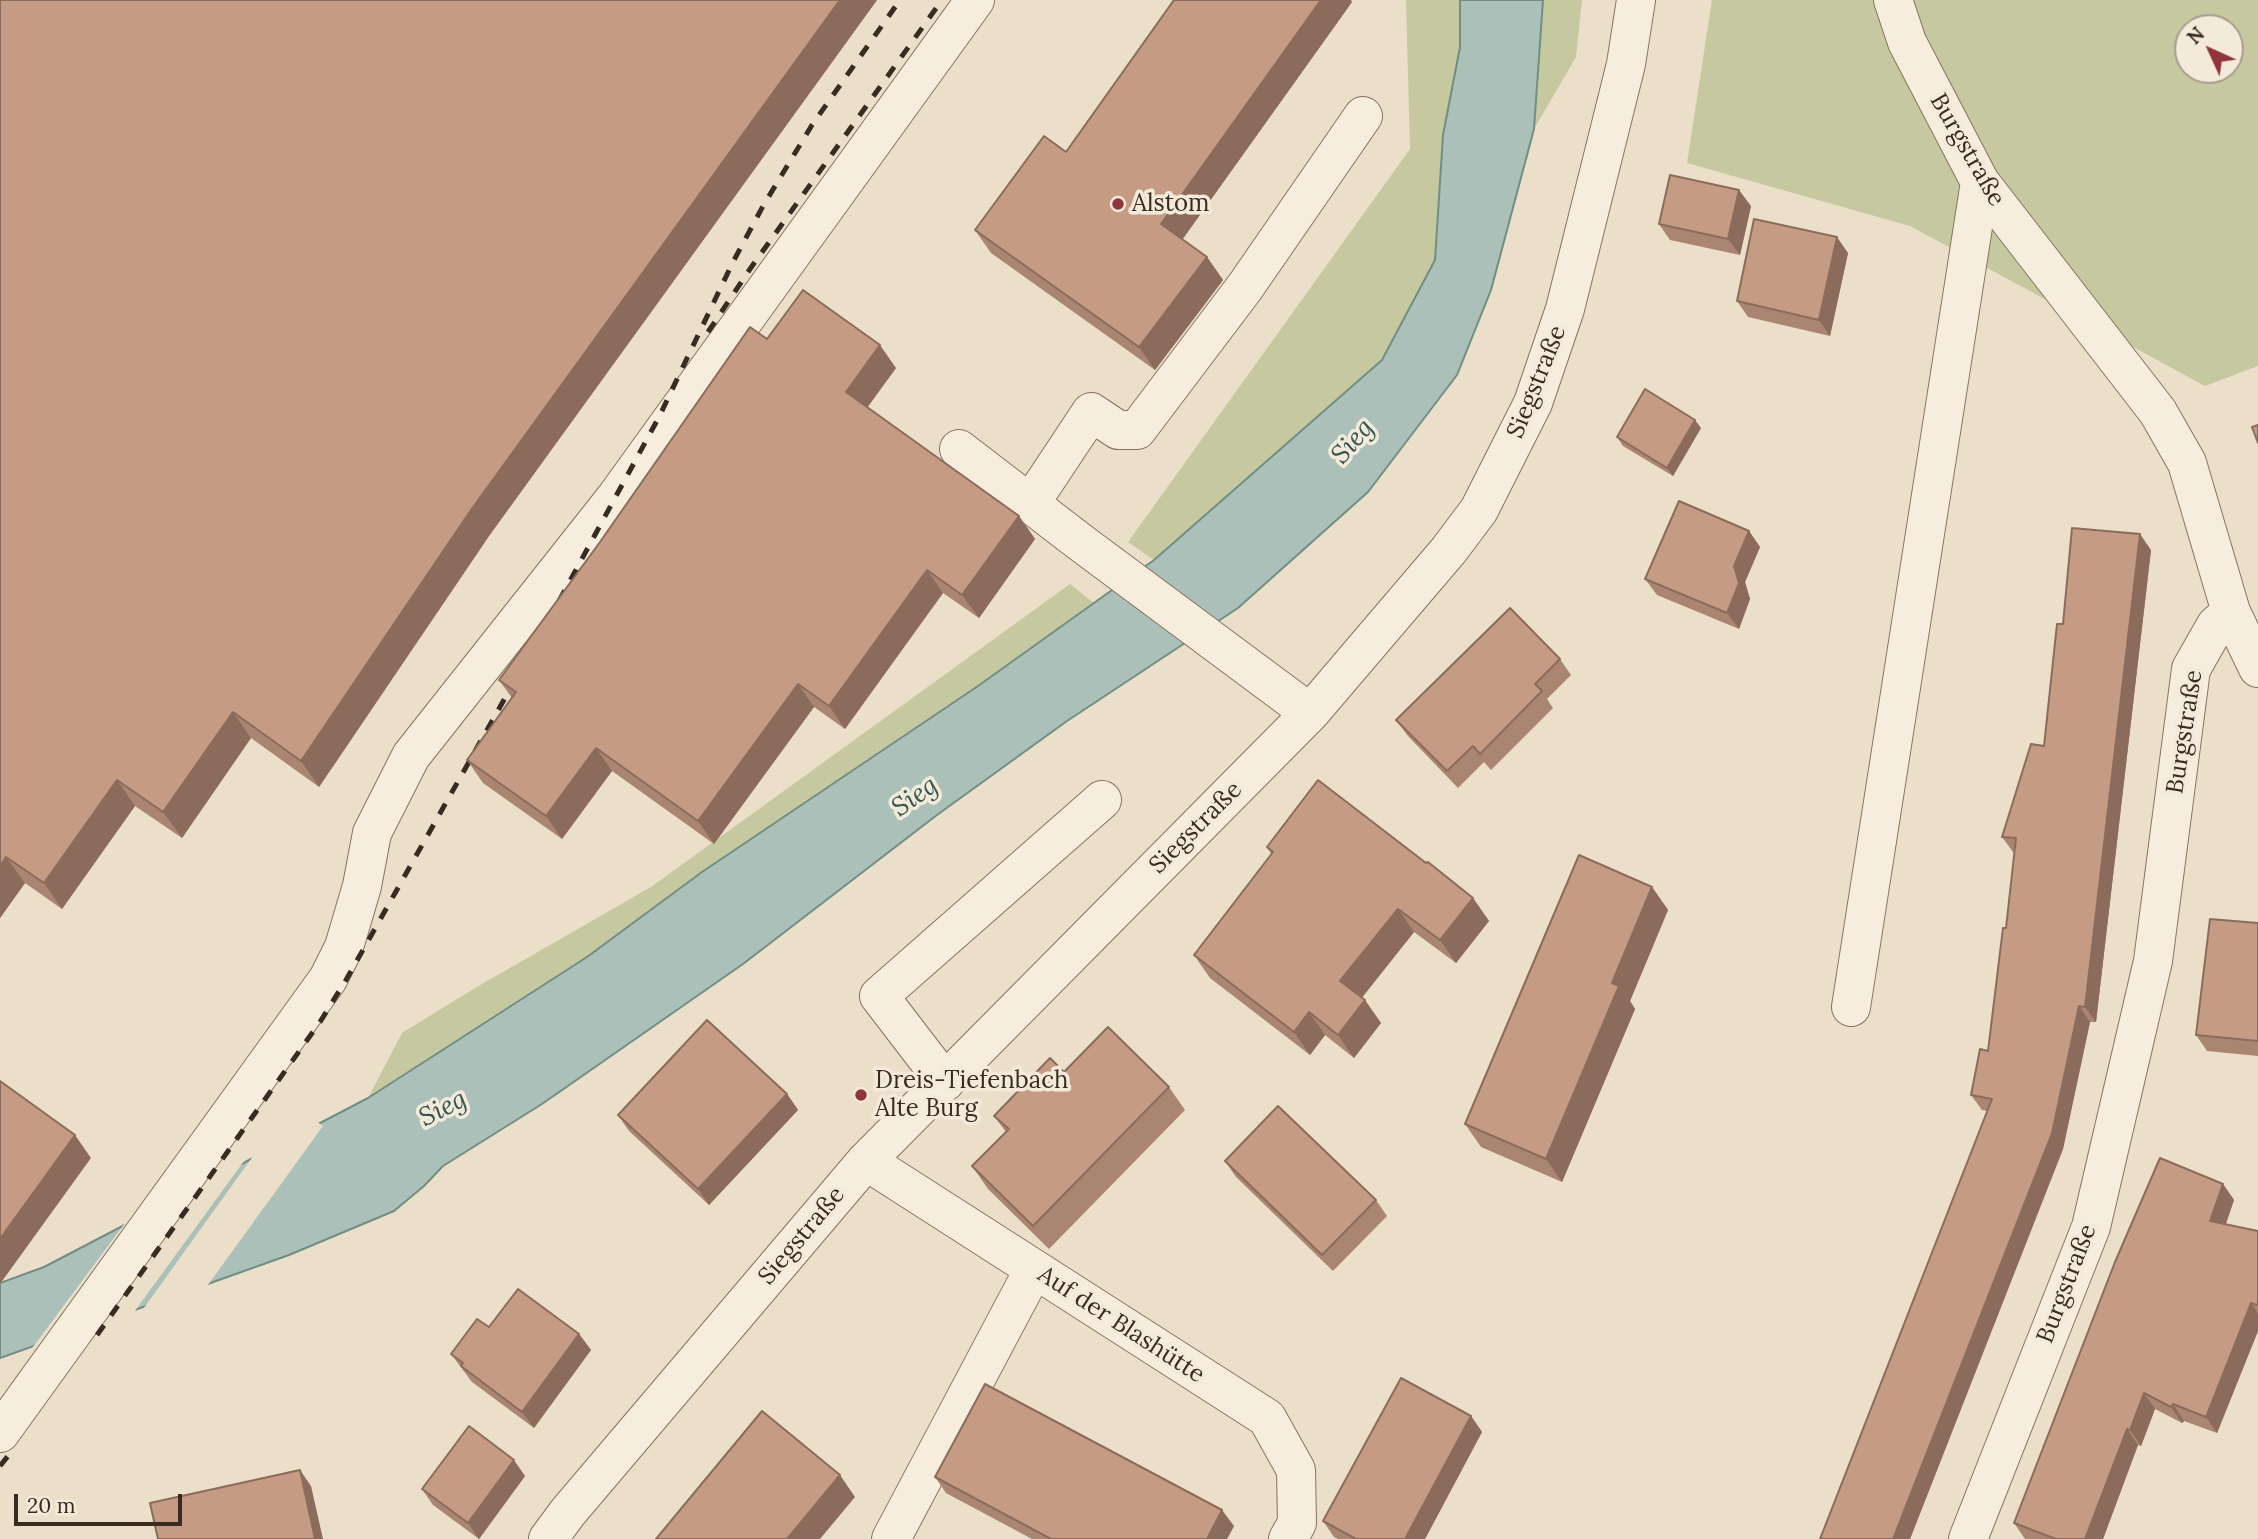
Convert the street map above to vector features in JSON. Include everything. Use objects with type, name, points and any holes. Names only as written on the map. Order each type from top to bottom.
[{"type":"street","points":[[0,1433],[328,979],[344,947],[362,886],[372,833],[411,756],[617,497],[975,0]]},
{"type":"street","name":"Siegstraße","points":[[548,1539],[577,1501],[866,1161],[1310,713],[1449,550],[1479,510],[1533,403],[1565,309],[1626,64],[1636,0]]},
{"type":"street","name":"Burgstraße","points":[[1893,0],[1907,42],[1980,182],[2164,422],[2187,463],[2231,612],[2216,625],[2191,669],[2153,961],[2091,1227],[1968,1539]]},
{"type":"street","points":[[1030,504],[1091,412],[1118,430],[1137,430],[1245,287],[1363,116]]},
{"type":"street","points":[[1851,1007],[1980,182]]},
{"type":"street","points":[[959,449],[1310,713]]},
{"type":"street","points":[[2231,612],[2258,668]]},
{"type":"street","points":[[945,1082],[879,996],[1102,800]]},
{"type":"street","name":"Auf der Blashütte","points":[[866,1161],[1267,1418],[1296,1470],[1297,1522],[1288,1539]]},
{"type":"street","points":[[891,1539],[1034,1269]]},
{"type":"green space","points":[[1406,0],[1460,0],[1460,47],[1443,135],[1435,260],[1382,360],[1154,560],[1128,542],[1410,149]]},
{"type":"green space","points":[[1543,0],[1582,0],[1576,57],[1534,129]]},
{"type":"green space","points":[[1712,0],[2258,0],[2258,366],[2205,386],[1910,226],[1687,163]]},
{"type":"green space","points":[[1070,584],[1094,603],[978,686],[702,872],[587,957],[368,1098],[402,1033],[651,887]]},
{"type":"water","name":"Sieg","points":[[1460,0],[1543,0],[1534,129],[1491,290],[1457,375],[1368,492],[1238,608],[1067,721],[937,815],[743,964],[542,1104],[443,1166],[394,1211],[289,1255],[0,1358],[0,1283],[44,1267],[368,1098],[587,957],[702,872],[978,686],[1154,560],[1382,360],[1435,260],[1443,135],[1460,47]]},
{"type":"pier","points":[[316,1121],[323,1126],[205,1289],[141,1312],[256,1152]]},
{"type":"pier","points":[[247,1157],[132,1315],[30,1351],[128,1219]]},
{"type":"building","points":[[0,0],[840,0],[471,510],[301,761],[233,712],[163,812],[117,780],[44,883],[6,857],[0,866]]},
{"type":"building","name":"Alstom","points":[[1174,0],[1321,0],[1161,224],[1207,257],[1139,347],[975,230],[1044,136],[1066,152]]},
{"type":"building","points":[[1670,175],[1739,190],[1728,239],[1659,224]]},
{"type":"building","points":[[1754,219],[1837,237],[1819,320],[1737,301]]},
{"type":"building","points":[[803,290],[880,345],[846,392],[1019,516],[962,595],[927,570],[829,706],[798,684],[698,821],[596,748],[546,816],[467,760],[516,692],[499,680],[600,542],[750,327],[767,339]]},
{"type":"building","points":[[1645,389],[1695,420],[1667,468],[1617,437]]},
{"type":"building","points":[[2258,425],[2258,443],[2252,427]]},
{"type":"building","points":[[1679,501],[1749,531],[1734,566],[1739,583],[1727,613],[1645,579]]},
{"type":"building","points":[[2072,528],[2140,534],[2085,1007],[2079,1006],[2052,1133],[1893,1539],[1820,1539],[1992,1099],[1971,1095],[1980,1049],[1988,1051],[2003,928],[2006,928],[2016,838],[2002,837],[2031,744],[2044,746],[2057,624],[2063,624]]},
{"type":"building","points":[[1510,608],[1560,659],[1535,684],[1542,691],[1480,754],[1473,746],[1447,771],[1396,720]]},
{"type":"building","points":[[1318,780],[1473,898],[1440,940],[1398,909],[1340,981],[1365,1000],[1338,1035],[1309,1012],[1294,1032],[1194,955],[1273,852],[1267,847]]},
{"type":"building","points":[[1579,855],[1652,887],[1612,983],[1619,986],[1546,1159],[1465,1124]]},
{"type":"building","points":[[2210,919],[2258,923],[2258,1041],[2196,1035]]},
{"type":"building","points":[[707,1020],[787,1094],[698,1189],[618,1115]]},
{"type":"building","points":[[1108,1027],[1169,1087],[1033,1226],[972,1166],[1009,1129],[994,1116],[1050,1058],[1064,1072]]},
{"type":"building","points":[[0,1081],[75,1135],[0,1239]]},
{"type":"building","points":[[1278,1106],[1376,1200],[1322,1255],[1225,1161]]},
{"type":"building","points":[[2160,1158],[2223,1184],[2210,1221],[2258,1231],[2258,1305],[2251,1303],[2206,1417],[2173,1404],[2171,1407],[2144,1393],[2130,1430],[2127,1429],[2085,1539],[2056,1539],[2014,1523],[2115,1262]]},
{"type":"building","points":[[518,1289],[579,1334],[522,1412],[461,1366],[463,1363],[451,1354],[477,1319],[489,1327]]},
{"type":"building","points":[[1401,1378],[1471,1416],[1405,1539],[1356,1539],[1323,1521]]},
{"type":"building","points":[[985,1384],[1222,1510],[1207,1539],[1051,1539],[935,1477]]},
{"type":"building","points":[[762,1411],[840,1475],[787,1539],[656,1539]]},
{"type":"building","points":[[469,1426],[514,1460],[468,1523],[422,1489]]},
{"type":"building","points":[[300,1470],[315,1539],[158,1539],[150,1503]]},
{"type":"railway","points":[[559,601],[659,417],[733,262],[763,206],[812,125],[900,0]]},
{"type":"railway","points":[[708,332],[942,0]]},
{"type":"railway","points":[[97,1335],[320,1022],[518,675]]},
{"type":"railway","points":[[0,1466],[12,1451]]},
{"type":"place","name":"Alstom","points":[[1118,204]]},
{"type":"place","name":"Dreis-Tiefenbach Alte Burg","points":[[861,1095]]}]
